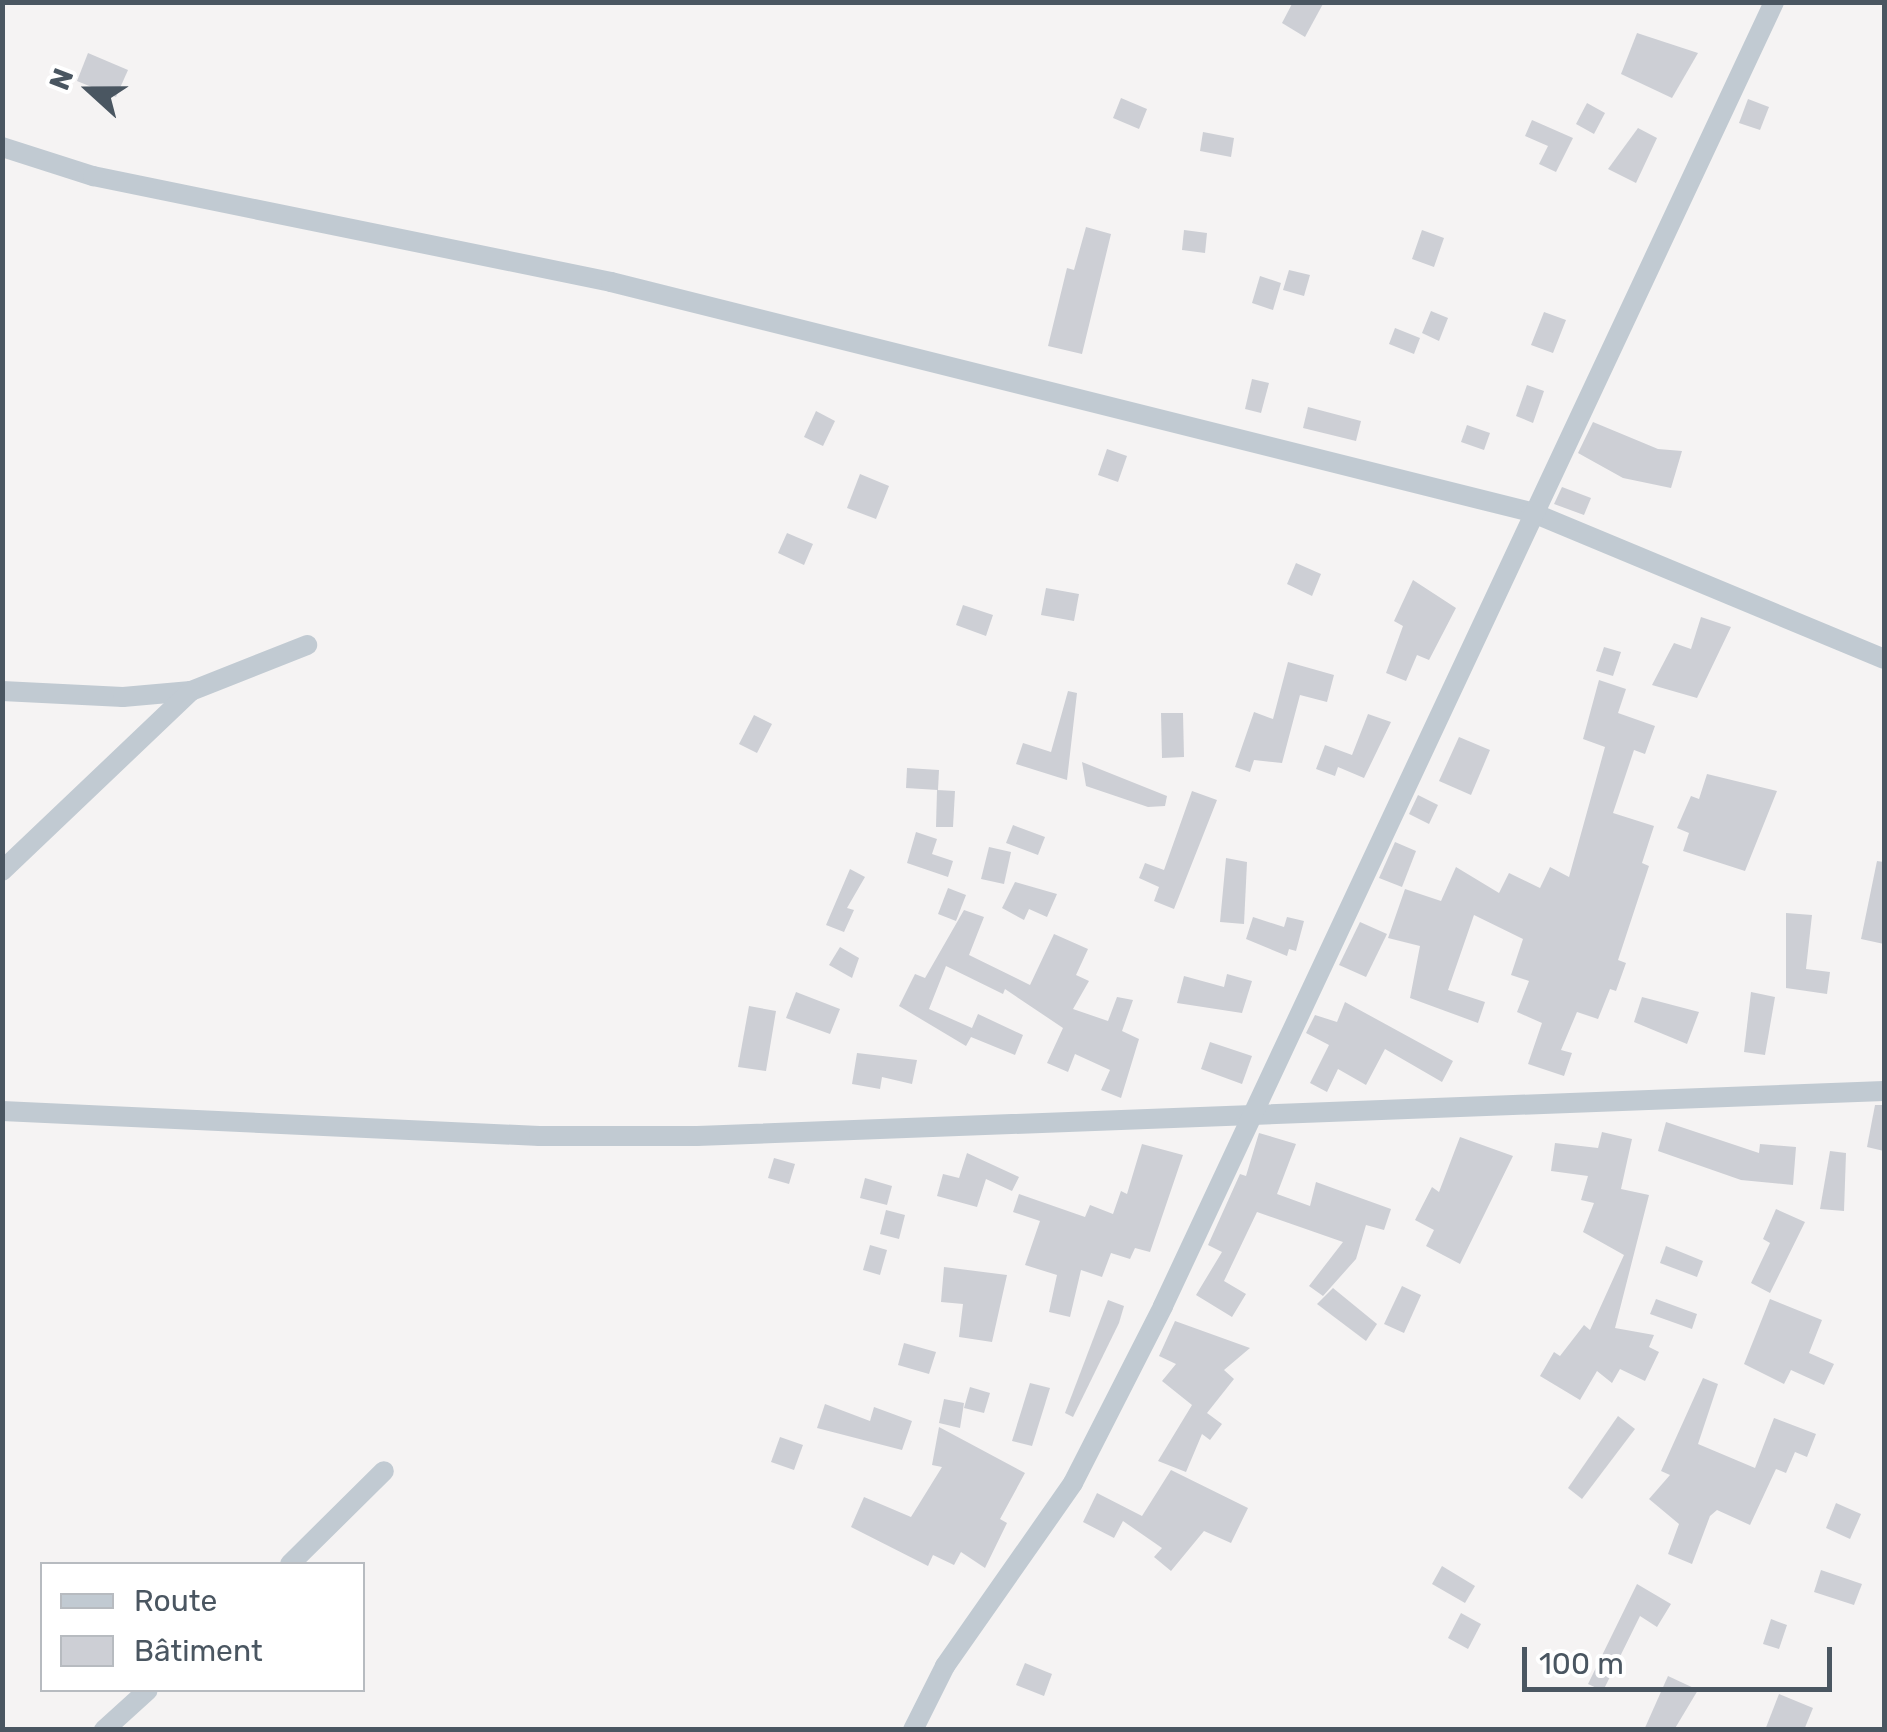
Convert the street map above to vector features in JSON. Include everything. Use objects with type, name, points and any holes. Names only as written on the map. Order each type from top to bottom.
[{"type":"street","points":[[913,1730],[945,1666],[1073,1483],[1255,1114],[1531,512],[1774,2]]},
{"type":"street","points":[[2,147],[93,176],[611,282],[1531,512],[1884,659]]},
{"type":"street","points":[[2,691],[123,698],[191,691],[307,645]]},
{"type":"street","points":[[2,871],[191,691]]},
{"type":"street","points":[[2,1111],[598,1136],[1884,1091]]},
{"type":"street","points":[[292,1562],[384,1471]]},
{"type":"street","points":[[104,1730],[146,1692]]},
{"type":"building","points":[[1293,2],[1324,2],[1305,37],[1282,23]]},
{"type":"building","points":[[1637,33],[1698,53],[1672,98],[1621,74]]},
{"type":"building","points":[[88,53],[128,70],[116,97],[77,81]]},
{"type":"building","points":[[1121,98],[1147,109],[1139,129],[1113,118]]},
{"type":"building","points":[[1748,99],[1769,107],[1760,130],[1739,123]]},
{"type":"building","points":[[1587,103],[1605,113],[1594,134],[1576,124]]},
{"type":"building","points":[[1532,120],[1573,138],[1556,172],[1539,164],[1548,146],[1525,136]]},
{"type":"building","points":[[1638,128],[1657,138],[1636,183],[1608,169]]},
{"type":"building","points":[[1203,132],[1234,138],[1231,157],[1200,151]]},
{"type":"building","points":[[1086,227],[1111,234],[1082,354],[1048,346],[1067,268],[1074,270]]},
{"type":"building","points":[[1184,230],[1207,233],[1205,253],[1182,250]]},
{"type":"building","points":[[1422,230],[1444,238],[1434,267],[1412,259]]},
{"type":"building","points":[[1289,270],[1310,275],[1304,296],[1283,290]]},
{"type":"building","points":[[1260,276],[1281,283],[1273,310],[1252,303]]},
{"type":"building","points":[[1431,311],[1448,318],[1439,341],[1422,333]]},
{"type":"building","points":[[1544,312],[1566,320],[1553,353],[1531,345]]},
{"type":"building","points":[[1395,328],[1420,338],[1414,354],[1389,344]]},
{"type":"building","points":[[1252,379],[1269,383],[1261,413],[1245,409]]},
{"type":"building","points":[[1527,385],[1544,391],[1533,423],[1516,416]]},
{"type":"building","points":[[1308,407],[1361,421],[1356,441],[1303,428]]},
{"type":"building","points":[[816,411],[835,421],[823,446],[804,437]]},
{"type":"building","points":[[1593,422],[1658,449],[1682,451],[1671,488],[1623,478],[1578,453]]},
{"type":"building","points":[[1467,425],[1490,433],[1484,450],[1461,442]]},
{"type":"building","points":[[1107,449],[1127,456],[1118,482],[1098,475]]},
{"type":"building","points":[[860,474],[889,486],[876,519],[847,508]]},
{"type":"building","points":[[1562,487],[1591,498],[1584,515],[1554,504]]},
{"type":"building","points":[[787,533],[813,544],[804,565],[778,553]]},
{"type":"building","points":[[1296,563],[1321,574],[1312,596],[1287,584]]},
{"type":"building","points":[[1413,580],[1456,608],[1429,660],[1417,655],[1406,681],[1386,673],[1403,626],[1394,621]]},
{"type":"building","points":[[1046,588],[1079,594],[1074,621],[1041,615]]},
{"type":"building","points":[[963,605],[993,615],[986,636],[956,625]]},
{"type":"building","points":[[1701,617],[1731,627],[1697,698],[1652,685],[1674,643],[1691,649]]},
{"type":"building","points":[[1604,647],[1621,652],[1613,676],[1596,671]]},
{"type":"building","points":[[1288,662],[1334,675],[1327,702],[1300,695],[1282,763],[1254,760],[1250,772],[1235,767],[1254,712],[1273,719]]},
{"type":"building","points":[[1599,680],[1626,689],[1618,713],[1655,726],[1645,754],[1634,750],[1613,813],[1654,826],[1642,863],[1649,866],[1618,960],[1626,963],[1616,991],[1610,989],[1598,1019],[1577,1012],[1561,1050],[1572,1053],[1564,1076],[1528,1064],[1542,1023],[1517,1012],[1529,981],[1511,975],[1523,939],[1474,915],[1448,990],[1485,1002],[1478,1023],[1410,998],[1420,946],[1388,938],[1405,889],[1441,901],[1456,867],[1499,893],[1509,873],[1540,888],[1550,867],[1569,877],[1605,747],[1583,739]]},
{"type":"building","points":[[1068,691],[1077,693],[1067,780],[1016,764],[1023,743],[1051,752]]},
{"type":"building","points":[[1161,713],[1183,713],[1184,757],[1162,758]]},
{"type":"building","points":[[1368,714],[1391,722],[1364,778],[1338,767],[1335,776],[1316,769],[1325,745],[1352,755]]},
{"type":"building","points":[[754,715],[772,724],[757,753],[739,744]]},
{"type":"building","points":[[1459,737],[1490,750],[1471,795],[1439,781]]},
{"type":"building","points":[[1082,762],[1167,796],[1165,806],[1148,807],[1086,786]]},
{"type":"building","points":[[907,768],[939,770],[938,790],[906,788]]},
{"type":"building","points":[[1707,774],[1777,791],[1745,871],[1683,851],[1689,833],[1677,828],[1691,796],[1699,799]]},
{"type":"building","points":[[937,790],[955,791],[953,827],[936,827]]},
{"type":"building","points":[[1192,791],[1217,800],[1174,909],[1154,901],[1159,887],[1139,878],[1145,863],[1164,870]]},
{"type":"building","points":[[1418,795],[1438,805],[1429,824],[1409,814]]},
{"type":"building","points":[[1013,825],[1045,837],[1038,855],[1006,843]]},
{"type":"building","points":[[916,832],[937,839],[932,854],[953,861],[948,877],[907,863]]},
{"type":"building","points":[[1395,842],[1416,851],[1402,887],[1379,878]]},
{"type":"building","points":[[989,847],[1011,852],[1004,884],[981,879]]},
{"type":"building","points":[[1226,858],[1247,862],[1244,924],[1220,922]]},
{"type":"building","points":[[1877,861],[1884,862],[1884,944],[1861,939]]},
{"type":"building","points":[[850,869],[865,877],[847,908],[854,910],[844,932],[826,925]]},
{"type":"building","points":[[1015,882],[1057,894],[1047,917],[1029,909],[1024,920],[1002,908]]},
{"type":"building","points":[[948,888],[966,895],[956,921],[938,914]]},
{"type":"building","points":[[964,910],[984,917],[969,955],[1030,985],[1054,934],[1088,949],[1076,975],[1089,981],[1073,1009],[1108,1021],[1117,997],[1133,1000],[1122,1031],[1139,1039],[1121,1098],[1101,1090],[1110,1070],[1075,1054],[1068,1072],[1047,1063],[1063,1028],[1005,989],[1003,994],[946,966],[929,1009],[972,1028],[978,1014],[1023,1035],[1015,1055],[971,1037],[966,1046],[899,1006],[915,974],[925,978]]},
{"type":"building","points":[[1786,913],[1812,915],[1806,969],[1830,972],[1827,994],[1786,988]]},
{"type":"building","points":[[1253,917],[1284,927],[1287,917],[1304,921],[1296,951],[1289,949],[1287,956],[1246,939]]},
{"type":"building","points":[[1360,922],[1387,934],[1366,977],[1339,965]]},
{"type":"building","points":[[840,947],[859,958],[852,978],[829,965]]},
{"type":"building","points":[[1227,974],[1252,981],[1242,1013],[1177,1003],[1184,976],[1224,987]]},
{"type":"building","points":[[796,992],[840,1009],[830,1034],[786,1018]]},
{"type":"building","points":[[1751,992],[1775,997],[1765,1055],[1744,1052]]},
{"type":"building","points":[[1642,997],[1699,1012],[1687,1044],[1634,1022]]},
{"type":"building","points":[[1345,1002],[1453,1061],[1442,1082],[1385,1049],[1366,1085],[1338,1069],[1327,1092],[1310,1083],[1329,1045],[1306,1033],[1315,1015],[1337,1022]]},
{"type":"building","points":[[749,1006],[776,1011],[766,1071],[738,1067]]},
{"type":"building","points":[[1210,1042],[1252,1056],[1242,1084],[1201,1069]]},
{"type":"building","points":[[857,1053],[917,1060],[912,1084],[882,1077],[880,1089],[852,1084]]},
{"type":"building","points":[[1875,1105],[1884,1105],[1884,1151],[1867,1147]]},
{"type":"building","points":[[1666,1122],[1759,1153],[1760,1144],[1796,1147],[1793,1185],[1741,1180],[1658,1151]]},
{"type":"building","points":[[1602,1132],[1632,1139],[1621,1189],[1649,1195],[1615,1328],[1654,1335],[1649,1347],[1659,1352],[1645,1381],[1620,1369],[1612,1383],[1597,1371],[1580,1400],[1540,1376],[1554,1352],[1560,1356],[1584,1325],[1590,1330],[1624,1255],[1583,1232],[1594,1203],[1581,1200],[1588,1176],[1551,1171],[1555,1143],[1598,1148]]},
{"type":"building","points":[[1259,1133],[1296,1144],[1277,1194],[1310,1206],[1316,1182],[1391,1209],[1384,1230],[1366,1225],[1356,1259],[1323,1296],[1309,1286],[1343,1242],[1257,1212],[1224,1281],[1246,1294],[1232,1317],[1196,1295],[1222,1252],[1208,1245],[1240,1174],[1246,1176]]},
{"type":"building","points":[[1460,1137],[1513,1156],[1460,1264],[1426,1246],[1434,1230],[1415,1220],[1432,1187],[1439,1192]]},
{"type":"building","points":[[1142,1144],[1183,1155],[1150,1252],[1135,1248],[1130,1259],[1111,1253],[1102,1277],[1081,1270],[1070,1317],[1049,1312],[1057,1275],[1025,1265],[1040,1221],[1013,1212],[1019,1194],[1085,1217],[1090,1205],[1113,1214],[1121,1191],[1127,1194]]},
{"type":"building","points":[[1830,1151],[1846,1153],[1844,1211],[1820,1209]]},
{"type":"building","points":[[967,1153],[1019,1177],[1012,1191],[986,1179],[977,1207],[937,1196],[943,1174],[959,1178]]},
{"type":"building","points":[[774,1158],[795,1164],[789,1184],[768,1178]]},
{"type":"building","points":[[865,1178],[892,1186],[887,1205],[860,1198]]},
{"type":"building","points":[[1776,1209],[1805,1222],[1770,1293],[1751,1283],[1770,1243],[1763,1239]]},
{"type":"building","points":[[886,1210],[905,1215],[899,1239],[880,1234]]},
{"type":"building","points":[[870,1245],[887,1250],[880,1275],[863,1270]]},
{"type":"building","points":[[1666,1246],[1703,1261],[1697,1277],[1660,1263]]},
{"type":"building","points":[[944,1267],[1007,1275],[992,1342],[959,1337],[963,1304],[941,1302]]},
{"type":"building","points":[[1402,1286],[1421,1295],[1404,1333],[1384,1324]]},
{"type":"building","points":[[1333,1288],[1377,1324],[1366,1341],[1317,1304]]},
{"type":"building","points":[[1656,1299],[1697,1314],[1692,1329],[1650,1314]]},
{"type":"building","points":[[1770,1299],[1822,1320],[1809,1353],[1834,1364],[1824,1385],[1791,1370],[1784,1384],[1744,1364]]},
{"type":"building","points":[[1108,1300],[1124,1306],[1119,1323],[1073,1417],[1065,1413]]},
{"type":"building","points":[[1175,1321],[1250,1348],[1224,1370],[1234,1379],[1207,1413],[1222,1424],[1210,1440],[1202,1434],[1186,1472],[1158,1461],[1192,1405],[1162,1381],[1176,1364],[1159,1356]]},
{"type":"building","points":[[904,1343],[936,1352],[929,1374],[898,1365]]},
{"type":"building","points":[[1703,1378],[1718,1384],[1698,1444],[1755,1468],[1774,1418],[1816,1434],[1807,1457],[1795,1452],[1786,1473],[1776,1469],[1750,1525],[1717,1510],[1710,1516],[1692,1564],[1668,1554],[1679,1524],[1649,1499],[1670,1475],[1661,1471]]},
{"type":"building","points":[[1030,1383],[1050,1388],[1032,1446],[1012,1441]]},
{"type":"building","points":[[970,1387],[990,1393],[984,1413],[964,1408]]},
{"type":"building","points":[[944,1399],[964,1403],[960,1428],[939,1423]]},
{"type":"building","points":[[825,1404],[870,1421],[874,1407],[912,1421],[902,1450],[817,1428]]},
{"type":"building","points":[[1618,1416],[1635,1429],[1582,1499],[1568,1488]]},
{"type":"building","points":[[939,1427],[1025,1473],[1000,1519],[1007,1523],[985,1568],[961,1552],[954,1565],[933,1555],[928,1566],[851,1527],[864,1497],[911,1517],[942,1467],[932,1465]]},
{"type":"building","points":[[780,1437],[803,1445],[794,1470],[771,1462]]},
{"type":"building","points":[[1171,1470],[1248,1508],[1231,1543],[1204,1531],[1171,1571],[1154,1557],[1162,1548],[1123,1521],[1114,1538],[1083,1522],[1097,1493],[1142,1516]]},
{"type":"building","points":[[1836,1503],[1861,1514],[1850,1539],[1826,1528]]},
{"type":"building","points":[[1442,1566],[1475,1586],[1465,1603],[1432,1584]]},
{"type":"building","points":[[1821,1570],[1862,1584],[1854,1605],[1814,1592]]},
{"type":"building","points":[[1637,1584],[1671,1604],[1657,1627],[1640,1616],[1603,1691],[1588,1684]]},
{"type":"building","points":[[1461,1613],[1481,1624],[1468,1649],[1448,1638]]},
{"type":"building","points":[[1771,1619],[1787,1625],[1779,1649],[1763,1644]]},
{"type":"building","points":[[1025,1663],[1052,1674],[1044,1696],[1016,1685]]},
{"type":"building","points":[[1668,1676],[1698,1690],[1674,1730],[1644,1730]]},
{"type":"building","points":[[1779,1694],[1813,1708],[1804,1730],[1765,1730]]}]
